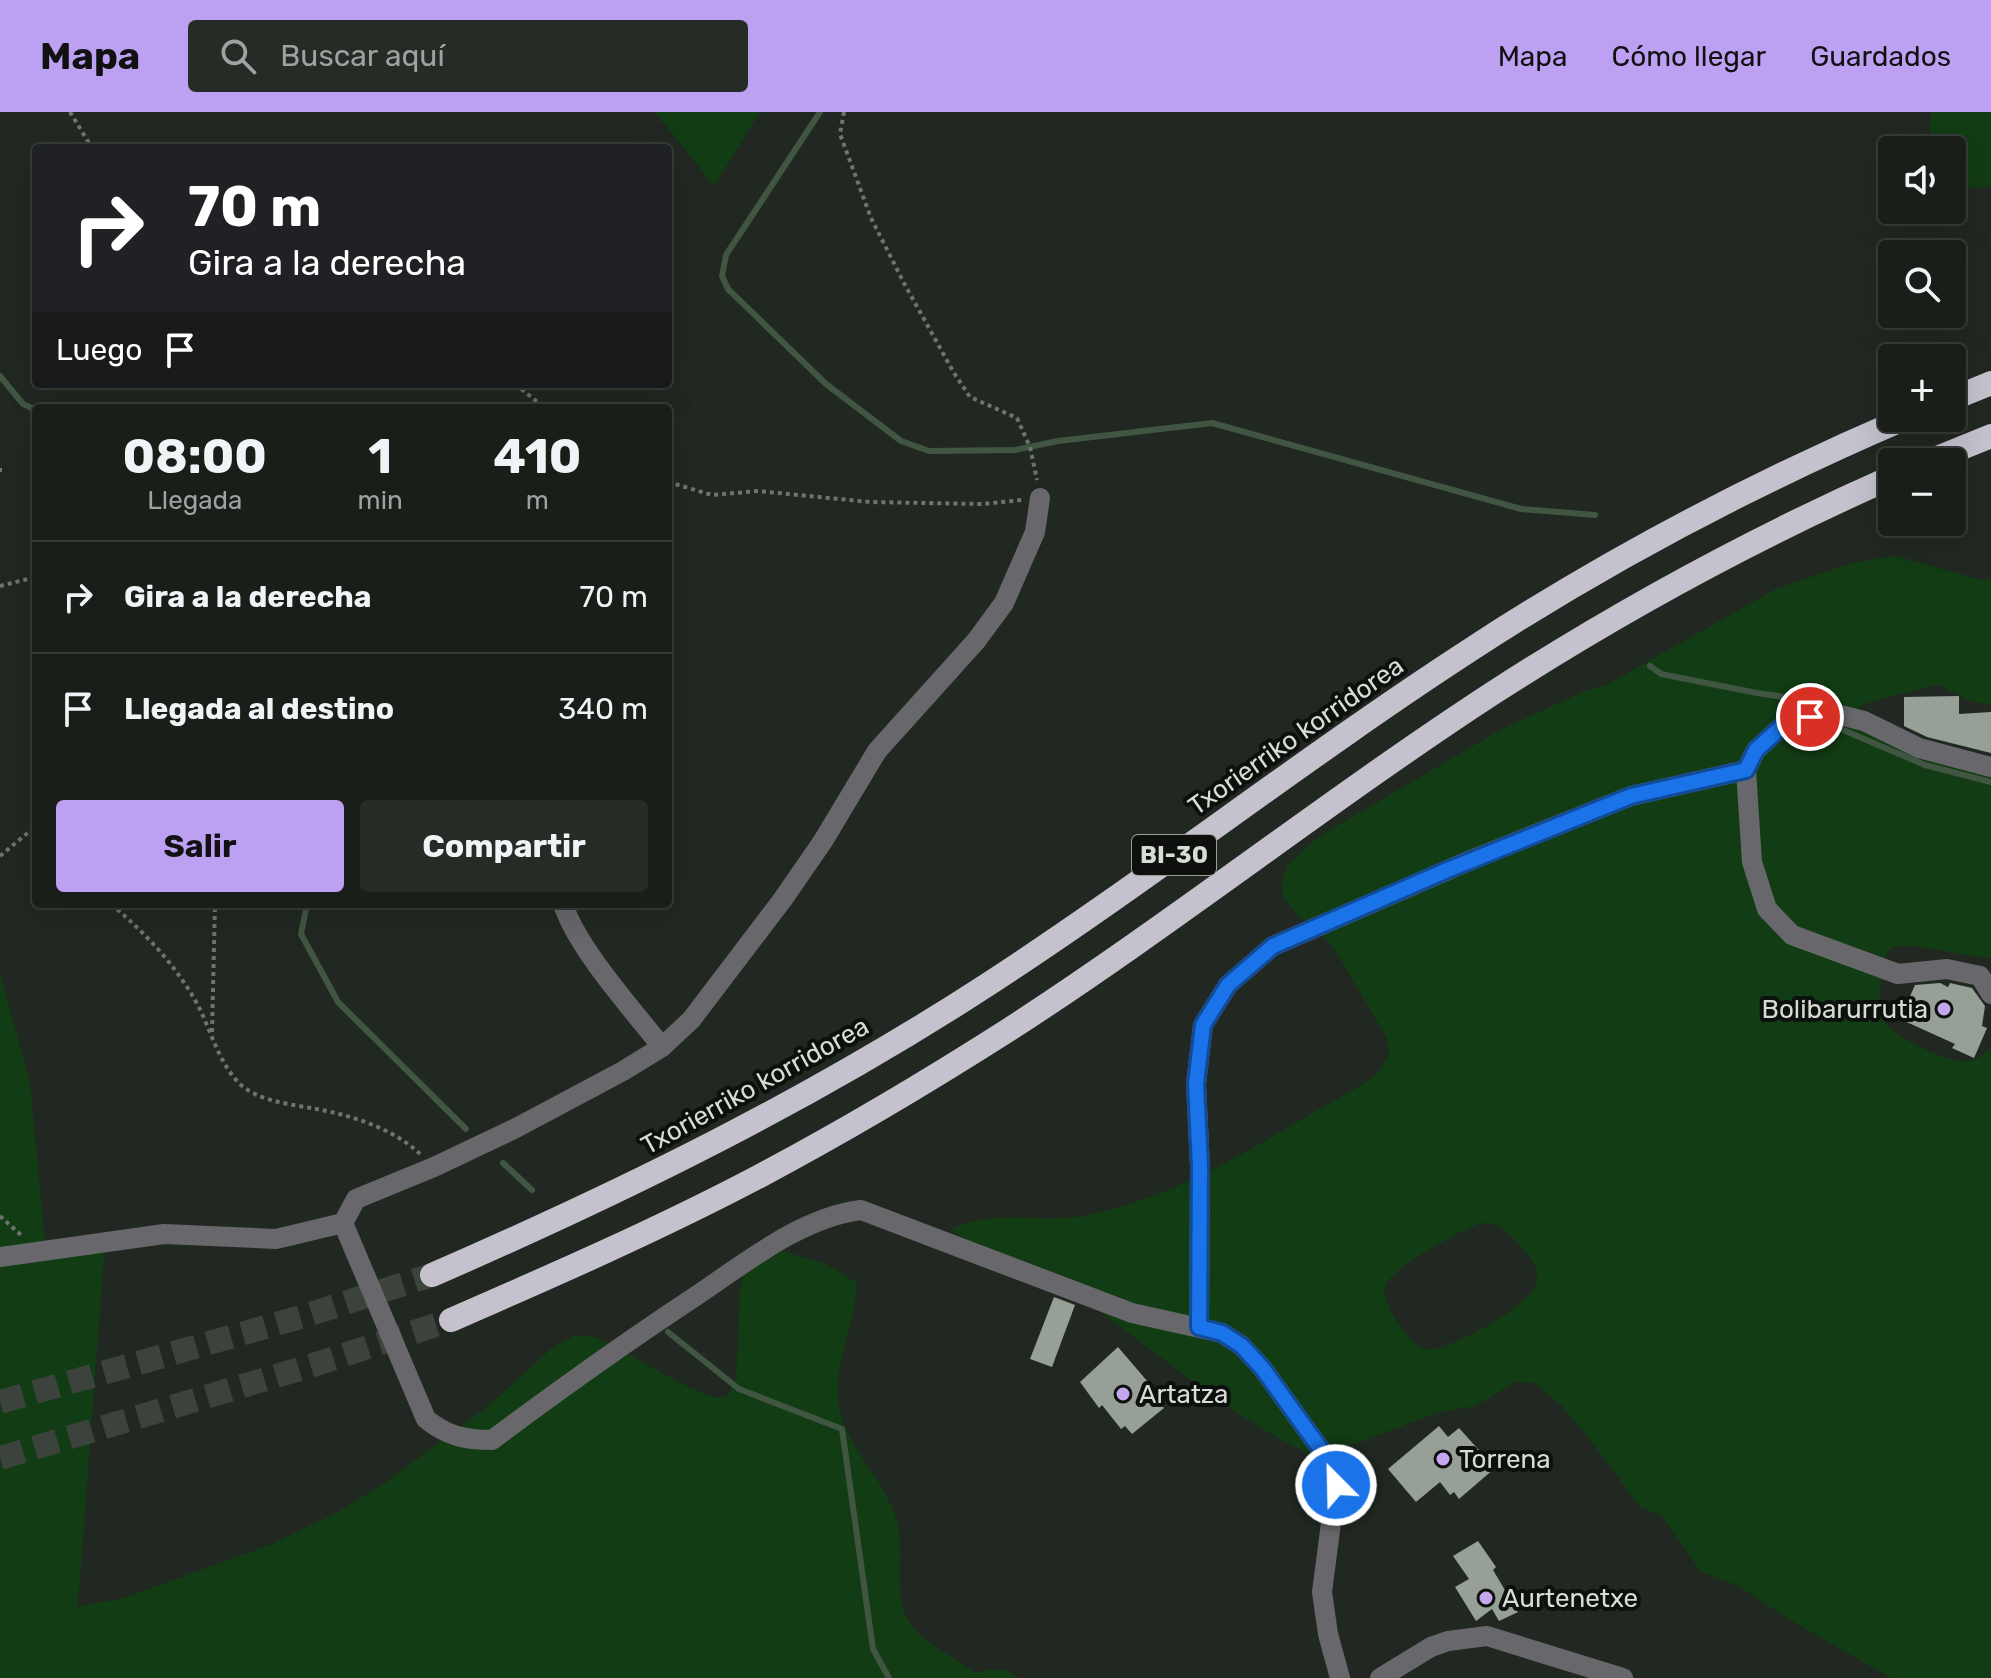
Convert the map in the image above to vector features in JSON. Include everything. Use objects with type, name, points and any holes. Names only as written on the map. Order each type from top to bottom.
[{"type":"highway","points":[[1966,393],[1991,383]]},
{"type":"highway","name":"Txorierriko korridorea","points":[[432,1275],[625,1188],[742,1130],[855,1066],[1043,948],[1482,642],[1596,573],[1714,508],[1878,431]]},
{"type":"highway","points":[[1961,448],[1991,436]]},
{"type":"highway","name":"BI-30","points":[[451,1320],[632,1239],[753,1180],[880,1108],[1059,996],[1495,691],[1621,615],[1737,551],[1878,484]]},
{"type":"street","points":[[0,1257],[164,1234],[276,1239],[343,1223],[356,1199],[516,1128],[662,1047],[691,1020],[783,899],[823,841],[877,751],[976,641],[1004,603],[1035,532],[1040,498]]},
{"type":"street","points":[[1991,767],[1919,748],[1864,721],[1832,713],[1788,721],[1756,750],[1746,770],[1752,862],[1767,909],[1792,935],[1898,974],[1947,969],[1980,976],[1991,994]]},
{"type":"street","points":[[1199,1327],[1200,1166],[1196,1084],[1203,1025],[1228,985],[1273,946],[1471,860],[1631,796],[1746,770]]},
{"type":"street","points":[[564,908],[568,921],[589,953],[662,1047]]},
{"type":"street","points":[[343,1223],[426,1419],[441,1431],[466,1440],[492,1440],[647,1328],[730,1273],[809,1225],[838,1213],[861,1210],[1132,1313],[1222,1333],[1242,1346],[1263,1369],[1327,1458],[1336,1485],[1322,1592],[1328,1634],[1340,1678]]},
{"type":"street","points":[[1380,1678],[1431,1647],[1448,1641],[1487,1636],[1623,1678]]},
{"type":"path","points":[[70,112],[90,144]]},
{"type":"path","points":[[672,483],[712,495],[758,491],[870,502],[982,504],[1040,498],[1030,447],[1017,418],[970,397],[878,232],[840,134],[844,112]]},
{"type":"path","points":[[520,388],[540,404]]},
{"type":"path","points":[[0,468],[0,475]]},
{"type":"path","points":[[0,586],[32,578]]},
{"type":"path","points":[[0,856],[32,829]]},
{"type":"path","points":[[115,908],[167,957],[194,998],[227,1069],[255,1095],[321,1109],[404,1139],[434,1167]]},
{"type":"path","points":[[212,1035],[215,908]]},
{"type":"green space","points":[[655,112],[760,112],[714,186]]},
{"type":"green space","points":[[1931,112],[1991,112],[1991,187],[1966,188],[1966,136],[1930,136]]},
{"type":"green space","points":[[1897,556],[1977,579],[1991,580],[1991,705],[1971,701],[1938,685],[1862,705],[1856,715],[1991,775],[1991,959],[1914,946],[1892,947],[1883,963],[1879,1005],[1880,1015],[1887,1026],[1936,1054],[1970,1061],[1991,1048],[1991,1678],[1891,1678],[1737,1585],[1701,1572],[1662,1516],[1640,1507],[1585,1433],[1561,1405],[1535,1383],[1516,1382],[1475,1406],[1440,1412],[1333,1452],[1309,1453],[1283,1441],[1221,1403],[1081,1297],[962,1238],[951,1229],[985,1219],[1072,1218],[1145,1199],[1224,1164],[1368,1081],[1380,1070],[1389,1055],[1387,1038],[1332,945],[1297,915],[1283,896],[1281,883],[1288,865],[1332,829],[1500,730],[1585,691],[1608,684],[1776,589],[1855,562]],"holes":[[[1488,1223],[1506,1231],[1528,1255],[1537,1275],[1533,1290],[1513,1309],[1473,1334],[1439,1348],[1420,1347],[1396,1319],[1387,1301],[1385,1286],[1400,1269],[1429,1250],[1473,1227]]]},
{"type":"green space","points":[[0,973],[30,1083],[45,1242],[105,1242],[78,1606],[121,1599],[272,1544],[338,1512],[385,1483],[487,1407],[551,1349],[573,1336],[592,1336],[680,1383],[712,1397],[724,1397],[730,1392],[736,1378],[740,1290],[745,1270],[771,1251],[783,1251],[828,1265],[857,1283],[840,1369],[838,1398],[846,1430],[882,1488],[896,1518],[900,1543],[901,1597],[908,1620],[921,1636],[975,1673],[1003,1670],[1018,1678],[0,1678]]},
{"type":"building","points":[[1959,696],[1959,714],[1991,712],[1991,753],[1927,737],[1904,726],[1904,697]]},
{"type":"building","name":"Bolibarurrutia","points":[[1940,983],[1948,987],[1950,983],[1972,988],[1985,1006],[1982,1026],[1987,1028],[1974,1058],[1952,1048],[1955,1044],[1900,1019],[1915,985]]},
{"type":"building","points":[[1054,1297],[1075,1305],[1052,1367],[1030,1359]]},
{"type":"building","name":"Artatza","points":[[1118,1347],[1160,1396],[1156,1399],[1164,1408],[1132,1434],[1125,1426],[1121,1429],[1102,1405],[1099,1408],[1080,1382]]},
{"type":"building","name":"Torrena","points":[[1439,1426],[1448,1437],[1459,1428],[1495,1468],[1459,1499],[1454,1492],[1450,1495],[1440,1482],[1416,1502],[1388,1469]]},
{"type":"building","name":"Aurtenetxe","points":[[1478,1541],[1496,1567],[1493,1570],[1518,1612],[1499,1621],[1492,1609],[1476,1621],[1455,1587],[1469,1579],[1453,1556]]},
{"type":"waterway","points":[[820,112],[726,255],[722,276],[728,289],[826,384],[901,441],[929,451],[1015,450],[1058,441],[1212,423],[1521,509],[1595,515]]},
{"type":"waterway","points":[[0,376],[23,404],[32,408]]},
{"type":"waterway","points":[[1650,666],[1661,674],[1812,701]]},
{"type":"waterway","points":[[1843,730],[1925,765],[1991,782]]},
{"type":"waterway","points":[[306,908],[301,934],[338,1002],[466,1129]]},
{"type":"waterway","points":[[503,1163],[532,1190]]},
{"type":"waterway","points":[[668,1332],[739,1389],[842,1429],[873,1649],[889,1678]]},
{"type":"tunnel","points":[[0,1402],[301,1317],[432,1275]]},
{"type":"tunnel","points":[[0,1458],[313,1365],[451,1320]]},
{"type":"place","name":"Bolibarurrutia","points":[[1944,1009]]},
{"type":"place","name":"Artatza","points":[[1123,1394]]},
{"type":"place","name":"Torrena","points":[[1443,1459]]},
{"type":"place","name":"Aurtenetxe","points":[[1486,1598]]},
{"type":"route","points":[[1336,1485],[1327,1458],[1263,1369],[1242,1346],[1222,1333],[1199,1327],[1200,1166],[1196,1084],[1203,1025],[1228,985],[1273,946],[1445,871],[1631,796],[1746,770],[1756,750],[1788,721],[1810,717]]}]
